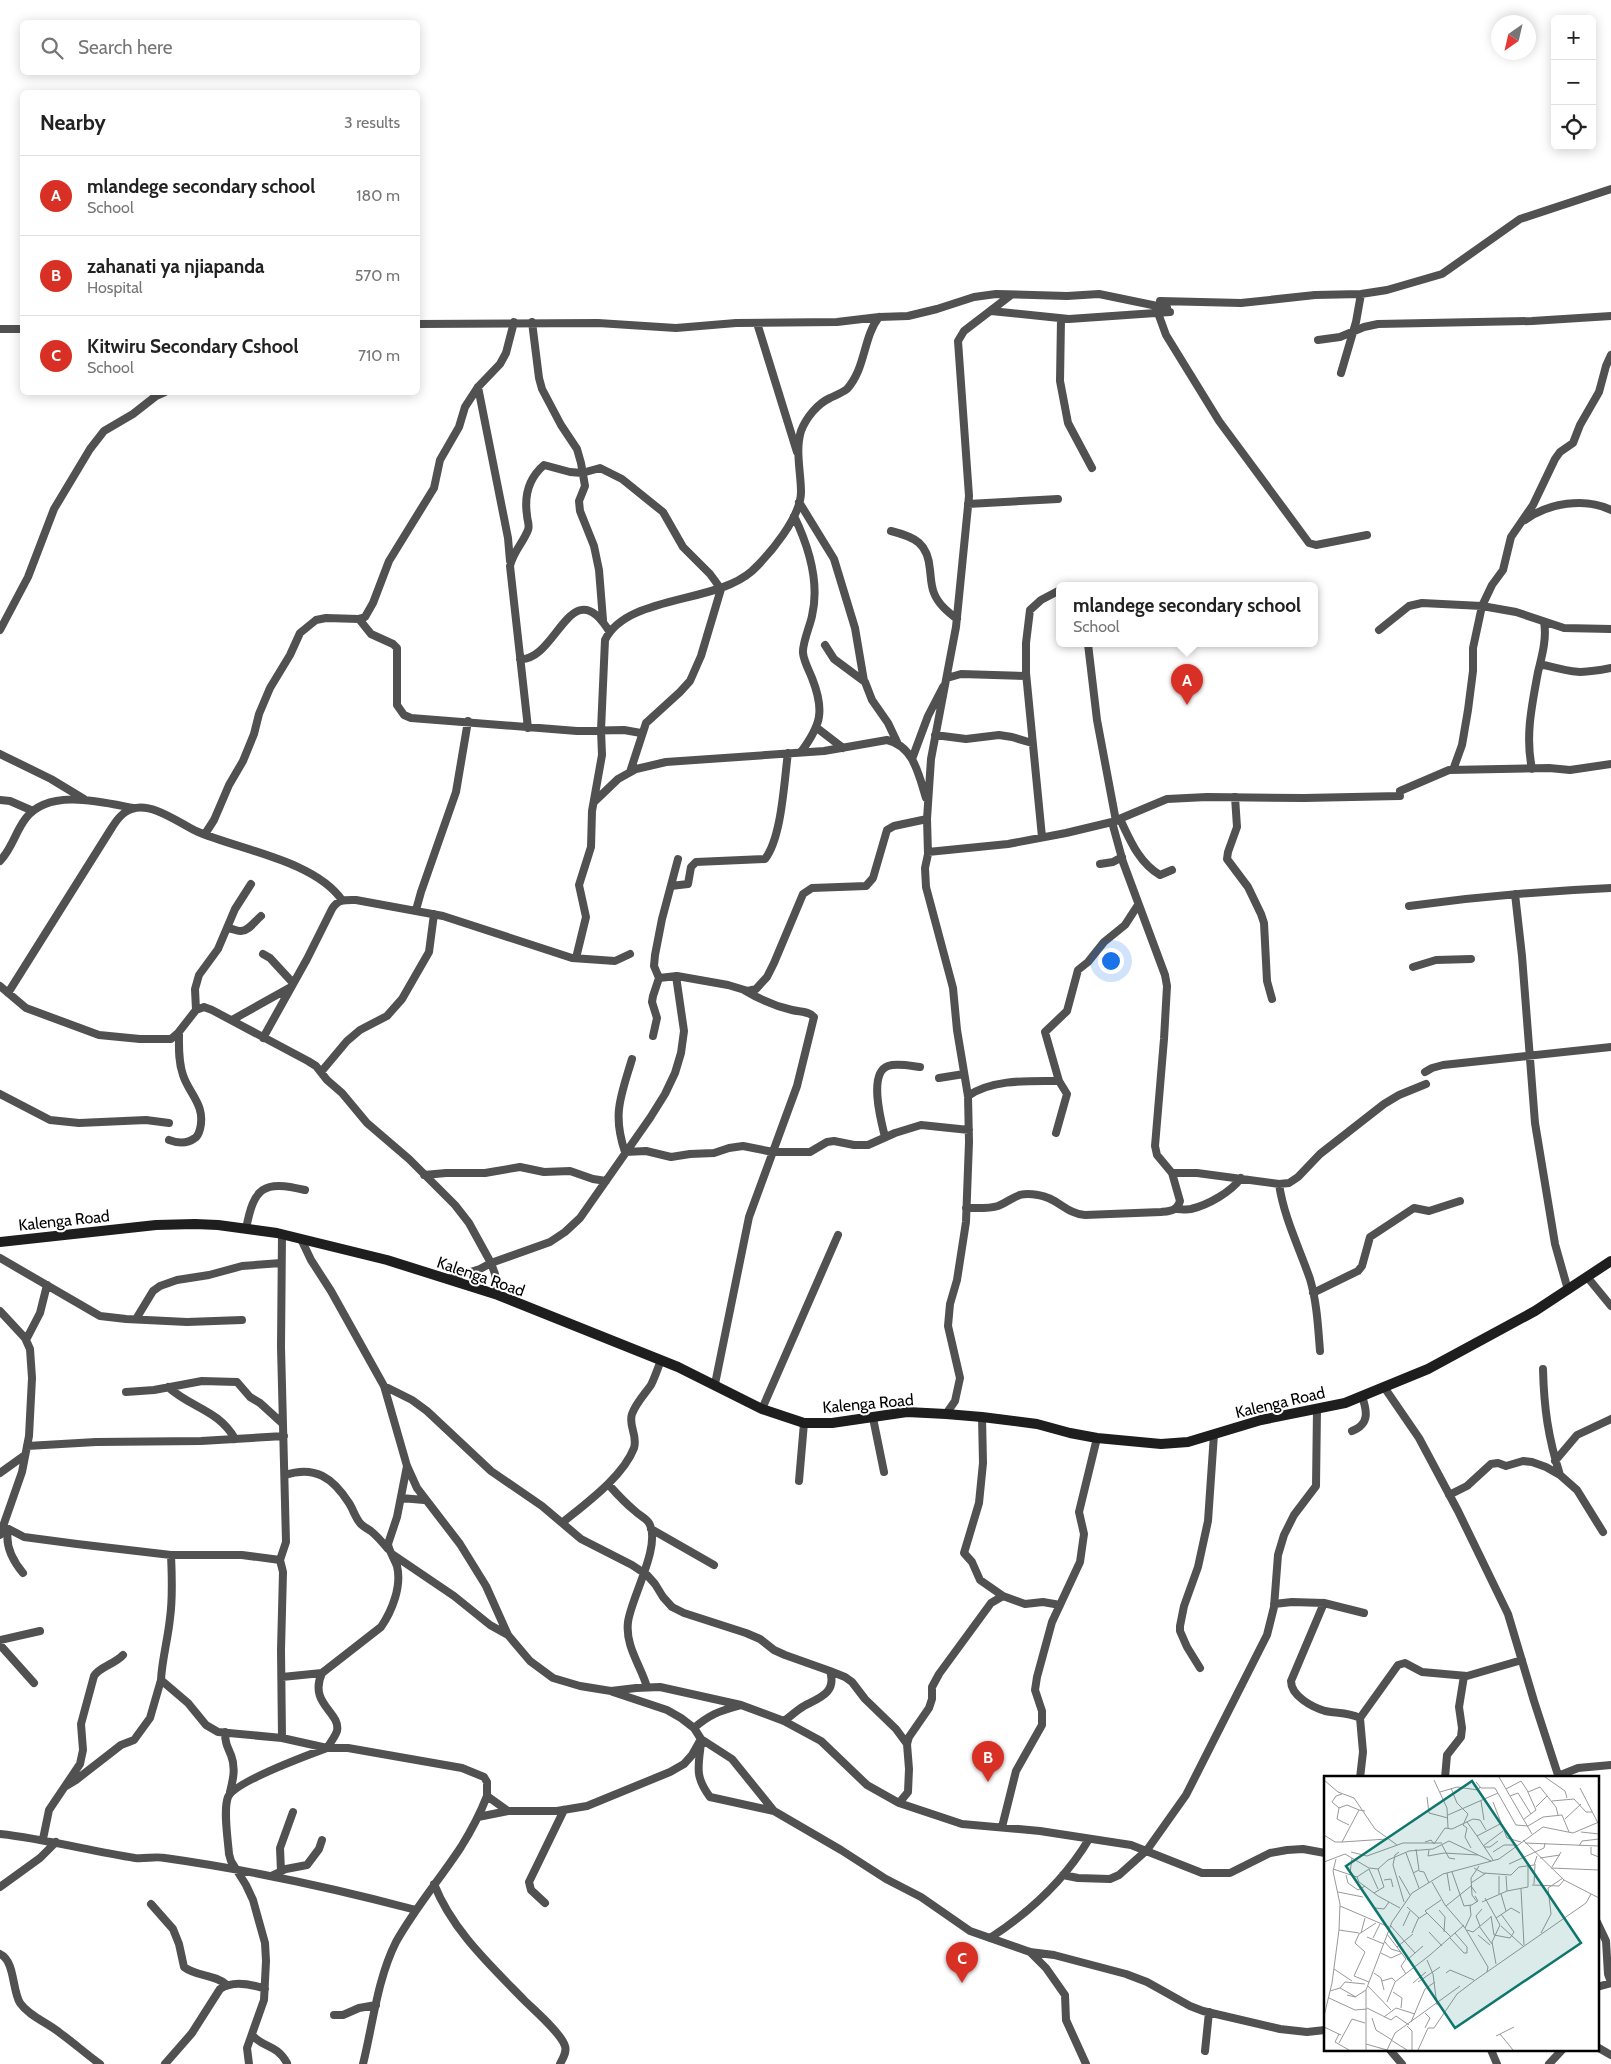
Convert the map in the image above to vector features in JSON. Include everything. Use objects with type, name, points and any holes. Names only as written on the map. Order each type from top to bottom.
[{"type":"main road","name":"Kalenga Road","points":[[0,1242],[156,1225],[218,1225],[282,1234],[386,1260],[498,1295],[661,1360],[715,1384],[762,1409],[804,1423],[832,1423],[907,1412],[946,1414],[1037,1424],[1097,1438],[1161,1444],[1188,1442],[1261,1420],[1345,1403],[1428,1369],[1535,1311],[1588,1278],[1611,1261]]},
{"type":"street","points":[[1160,301],[1241,303],[1316,295],[1361,294],[1387,290],[1442,274],[1520,219],[1611,189]]},
{"type":"street","points":[[420,324],[598,323],[676,328],[757,323],[837,322],[908,316],[974,297],[996,294],[1099,294],[1168,310],[1158,313],[1061,319],[991,312]]},
{"type":"street","points":[[1342,373],[1361,294]]},
{"type":"street","points":[[946,1414],[955,1401],[960,1378],[958,1362],[948,1326],[950,1304],[957,1280],[965,1238],[969,1130],[968,1096],[953,988],[926,887],[927,820],[935,735],[957,619],[968,504],[958,341],[964,331],[1011,295]]},
{"type":"street","points":[[1158,313],[1166,335],[1219,421],[1309,543],[1316,545],[1367,536]]},
{"type":"street","points":[[1318,340],[1353,333],[1364,327],[1378,324],[1540,320],[1611,316]]},
{"type":"street","points":[[576,958],[586,917],[579,885],[591,847],[594,802],[602,755],[604,648],[609,631],[651,606],[721,589],[738,582],[753,570],[782,537],[794,516],[801,494],[800,438],[808,418],[829,398],[847,388],[863,360],[871,328],[879,317]]},
{"type":"street","points":[[1061,319],[1060,381],[1068,423],[1092,468]]},
{"type":"street","points":[[205,834],[214,820],[229,785],[243,761],[270,688],[290,655],[300,633],[316,620],[326,618],[360,619],[365,617],[373,603],[389,560],[434,488],[445,449],[459,427],[465,407],[478,387],[500,364],[506,353],[514,322]]},
{"type":"street","points":[[532,322],[542,389],[561,426],[577,449],[585,486],[579,501],[580,511],[594,546],[599,570],[603,620],[609,631]]},
{"type":"street","points":[[757,323],[792,441],[800,459]]},
{"type":"street","points":[[0,329],[20,329]]},
{"type":"street","points":[[1453,770],[1462,745],[1473,671],[1473,648],[1482,606],[1492,584],[1503,570],[1512,537],[1517,527],[1533,505],[1557,456],[1574,442],[1582,419],[1599,392],[1611,355]]},
{"type":"street","points":[[478,387],[508,538],[528,728]]},
{"type":"street","points":[[0,630],[28,577],[54,509],[90,449],[104,430],[133,414],[158,395]]},
{"type":"street","points":[[510,566],[529,525],[526,505],[527,491],[533,477],[543,466],[546,464],[570,472],[582,473],[600,468],[622,480],[658,508],[673,526],[683,547],[710,574],[721,589]]},
{"type":"street","points":[[968,504],[1058,499]]},
{"type":"street","points":[[799,502],[834,560],[855,628],[864,680],[872,700],[888,722],[897,742],[912,759],[928,803]]},
{"type":"street","points":[[1517,527],[1543,509],[1564,505],[1585,503],[1602,506],[1611,510]]},
{"type":"street","points":[[794,516],[802,532],[814,574],[816,593],[813,615],[802,651],[819,701],[820,711],[817,728],[800,752]]},
{"type":"street","points":[[891,531],[912,537],[923,546],[928,554],[934,594],[944,608],[957,619]]},
{"type":"street","points":[[630,772],[641,733],[646,723],[690,681],[701,656],[721,589]]},
{"type":"street","points":[[1042,836],[1026,676],[1026,643],[1030,610],[1041,600],[1056,592]]},
{"type":"street","points":[[1379,630],[1409,606],[1422,603],[1482,606],[1516,612],[1564,628],[1611,629]]},
{"type":"street","points":[[520,659],[527,659],[535,655],[548,643],[565,620],[574,613],[587,610],[603,620]]},
{"type":"street","points":[[360,619],[371,634],[393,644],[396,648],[397,705],[404,715],[411,718],[468,721],[528,728],[577,731],[624,730],[641,733]]},
{"type":"street","points":[[1532,769],[1528,740],[1532,703],[1545,630],[1544,622]]},
{"type":"street","points":[[825,645],[834,659],[864,680]]},
{"type":"street","points":[[1088,647],[1097,720],[1122,857],[1138,905],[1150,932],[1167,986],[1155,1146],[1157,1155],[1172,1173],[1180,1201],[1176,1209]]},
{"type":"street","points":[[1540,664],[1566,672],[1582,673],[1611,668]]},
{"type":"street","points":[[912,759],[928,716],[946,680],[961,674],[1026,676]]},
{"type":"street","points":[[416,910],[420,892],[456,792],[468,721]]},
{"type":"street","points":[[817,728],[843,748]]},
{"type":"street","points":[[935,735],[966,739],[999,735],[1032,743]]},
{"type":"street","points":[[594,802],[618,779],[630,772],[666,762],[843,748],[888,740],[897,742]]},
{"type":"street","points":[[671,886],[688,884],[691,867],[696,862],[765,859],[775,834],[783,799],[788,753]]},
{"type":"street","points":[[0,754],[51,779],[86,800]]},
{"type":"street","points":[[928,852],[1008,844],[1116,821],[1167,799],[1294,798],[1400,793],[1453,770],[1570,770],[1611,764]]},
{"type":"street","points":[[1235,797],[1236,827],[1228,858],[1248,887],[1264,923],[1265,962],[1272,999]]},
{"type":"street","points":[[0,861],[13,844],[26,818],[33,811],[60,800],[76,798],[133,808],[150,809],[205,834],[293,866],[328,884],[342,900]]},
{"type":"street","points":[[0,800],[33,811]]},
{"type":"street","points":[[8,993],[110,829],[120,816],[133,808]]},
{"type":"street","points":[[744,990],[756,989],[767,977],[798,903],[807,890],[812,888],[866,886],[873,878],[887,830],[894,826],[927,820]]},
{"type":"street","points":[[1116,821],[1144,862],[1160,875],[1172,870]]},
{"type":"street","points":[[1100,864],[1113,862],[1122,857]]},
{"type":"street","points":[[653,1036],[657,1018],[652,1002],[659,978],[654,966],[655,955],[678,859]]},
{"type":"street","points":[[0,986],[26,1008],[99,1035],[125,1038],[171,1039],[196,1010],[196,981],[218,949],[235,909],[251,884]]},
{"type":"street","points":[[1409,906],[1515,894],[1611,888]]},
{"type":"street","points":[[1515,894],[1522,956],[1528,1055],[1535,1123],[1554,1244],[1568,1290]]},
{"type":"street","points":[[263,1038],[307,959],[335,903],[342,900],[356,900],[434,914],[576,958],[615,961],[630,954]]},
{"type":"street","points":[[1056,1133],[1067,1096],[1059,1081],[1045,1030],[1067,1011],[1078,970],[1088,962],[1104,942],[1125,925],[1138,905]]},
{"type":"street","points":[[321,1072],[353,1036],[360,1030],[387,1016],[402,999],[429,952],[434,914]]},
{"type":"street","points":[[228,929],[246,930],[261,916]]},
{"type":"street","points":[[263,954],[270,958],[292,984]]},
{"type":"street","points":[[1413,967],[1436,960],[1471,959]]},
{"type":"street","points":[[659,978],[676,976],[728,985],[790,1010],[810,1013],[814,1017],[797,1086],[749,1217],[715,1384]]},
{"type":"street","points":[[446,1279],[480,1269],[491,1263],[550,1242],[565,1232],[580,1218],[665,1094],[681,1053],[684,1031],[676,976]]},
{"type":"street","points":[[232,1020],[292,984]]},
{"type":"street","points":[[196,1010],[204,1008],[212,1010],[308,1061],[321,1072],[367,1123],[409,1159],[444,1194],[469,1223],[491,1263],[495,1274],[498,1295]]},
{"type":"street","points":[[168,1140],[182,1143],[191,1141],[199,1134],[201,1125],[201,1108],[184,1077],[180,1064],[179,1032]]},
{"type":"street","points":[[1425,1072],[1443,1065],[1611,1047]]},
{"type":"street","points":[[625,1152],[618,1116],[622,1092],[632,1059]]},
{"type":"street","points":[[885,1137],[879,1115],[879,1075],[882,1069],[891,1065],[920,1067]]},
{"type":"street","points":[[939,1078],[964,1074]]},
{"type":"street","points":[[968,1096],[983,1087],[1022,1081],[1059,1081]]},
{"type":"street","points":[[1172,1173],[1197,1173],[1279,1184],[1289,1183],[1298,1177],[1320,1154],[1384,1104],[1399,1095],[1426,1084]]},
{"type":"street","points":[[0,1094],[50,1120],[79,1123],[146,1120],[169,1123]]},
{"type":"street","points":[[625,1152],[646,1151],[670,1157],[714,1153],[744,1146],[773,1152],[810,1152],[826,1142],[834,1141],[862,1146],[921,1125],[969,1130]]},
{"type":"street","points":[[424,1175],[486,1173],[520,1167],[550,1172],[563,1170],[606,1181]]},
{"type":"street","points":[[966,1208],[997,1207],[1022,1194],[1040,1195],[1077,1214],[1161,1212],[1176,1209],[1192,1209],[1211,1201],[1231,1189],[1241,1178]]},
{"type":"street","points":[[1279,1184],[1282,1205],[1318,1312],[1320,1351]]},
{"type":"street","points":[[246,1229],[255,1199],[265,1187],[276,1185],[304,1190]]},
{"type":"street","points":[[1313,1293],[1358,1271],[1362,1266],[1370,1238],[1414,1208],[1429,1210],[1460,1201]]},
{"type":"street","points":[[282,1234],[282,1423],[284,1436],[286,1542],[280,1560],[283,1572],[282,1738]]},
{"type":"street","points":[[762,1409],[838,1235]]},
{"type":"street","points":[[301,1239],[310,1260],[331,1291],[384,1386],[407,1466],[424,1500],[460,1544],[478,1573],[508,1636],[530,1661],[553,1678],[580,1686],[611,1691],[667,1710],[694,1728],[701,1739],[732,1759],[774,1811]]},
{"type":"street","points":[[0,1258],[100,1316],[126,1320],[196,1322],[242,1320]]},
{"type":"street","points":[[136,1319],[153,1292],[160,1286],[176,1280],[209,1275],[242,1266],[281,1263]]},
{"type":"street","points":[[1588,1278],[1611,1306]]},
{"type":"street","points":[[26,1340],[40,1313],[47,1285]]},
{"type":"street","points":[[0,1310],[26,1340],[30,1349],[32,1363],[27,1446],[0,1536]]},
{"type":"street","points":[[562,1523],[608,1484],[633,1449],[635,1436],[630,1424],[631,1416],[637,1402],[654,1379],[661,1360]]},
{"type":"street","points":[[1542,1369],[1544,1412],[1560,1475]]},
{"type":"street","points":[[126,1392],[202,1381],[237,1382],[250,1397],[260,1403],[282,1423]]},
{"type":"street","points":[[384,1386],[412,1400],[427,1411],[491,1471],[542,1506],[581,1539],[644,1573],[655,1584],[667,1602],[679,1611],[746,1633],[785,1655],[845,1677],[896,1729],[907,1744]]},
{"type":"street","points":[[168,1387],[184,1400],[220,1418],[235,1439]]},
{"type":"street","points":[[1384,1387],[1419,1438],[1508,1614],[1559,1776]]},
{"type":"street","points":[[1352,1431],[1361,1427],[1366,1421],[1366,1410],[1362,1396]]},
{"type":"street","points":[[1063,1875],[1078,1878],[1110,1879],[1119,1875],[1147,1850],[1186,1796],[1260,1652],[1272,1621],[1276,1569],[1284,1535],[1294,1515],[1316,1486],[1317,1409]]},
{"type":"street","points":[[982,1417],[983,1463],[978,1503],[964,1553],[972,1562],[980,1580],[1003,1596],[1025,1604],[1042,1602],[1060,1606]]},
{"type":"street","points":[[873,1418],[884,1472]]},
{"type":"street","points":[[1555,1461],[1577,1435],[1611,1419]]},
{"type":"street","points":[[799,1481],[804,1423]]},
{"type":"street","points":[[1200,1668],[1187,1647],[1180,1631],[1180,1626],[1184,1606],[1198,1567],[1208,1520],[1214,1434]]},
{"type":"street","points":[[27,1446],[96,1442],[175,1442],[284,1436]]},
{"type":"street","points":[[1002,1827],[1016,1771],[1042,1725],[1042,1712],[1035,1690],[1037,1677],[1052,1622],[1080,1562],[1084,1534],[1079,1512],[1097,1438]]},
{"type":"street","points":[[0,1473],[25,1456]]},
{"type":"street","points":[[1449,1495],[1467,1486],[1491,1464],[1498,1463],[1506,1466],[1532,1462],[1560,1475],[1577,1490],[1603,1532]]},
{"type":"street","points":[[229,1794],[250,1780],[327,1748],[334,1737],[337,1726],[332,1715],[321,1701],[318,1683],[322,1673],[381,1627],[388,1618],[396,1592],[398,1577],[388,1544],[398,1517],[407,1466]]},
{"type":"street","points":[[284,1475],[305,1471],[335,1483],[360,1524],[373,1532],[390,1552],[508,1636]]},
{"type":"street","points":[[608,1484],[634,1511],[646,1520],[652,1529],[714,1564]]},
{"type":"street","points":[[401,1498],[424,1500]]},
{"type":"street","points":[[4,1524],[24,1537],[42,1540],[171,1555],[242,1556],[280,1560]]},
{"type":"street","points":[[4,1524],[8,1547],[23,1573]]},
{"type":"street","points":[[647,1688],[642,1672],[632,1652],[627,1629],[634,1600],[648,1564],[652,1529]]},
{"type":"street","points":[[64,1787],[121,1745],[134,1740],[150,1718],[162,1680],[173,1588],[171,1555]]},
{"type":"street","points":[[899,1802],[908,1792],[908,1737],[929,1708],[932,1699],[932,1687],[939,1674],[988,1606],[1003,1596]]},
{"type":"street","points":[[1274,1604],[1292,1602],[1324,1603],[1364,1613]]},
{"type":"street","points":[[1324,1603],[1291,1681],[1291,1687],[1299,1698],[1323,1710],[1345,1712],[1360,1718]]},
{"type":"street","points":[[0,1640],[40,1631]]},
{"type":"street","points":[[0,1645],[34,1683]]},
{"type":"street","points":[[43,1839],[48,1810],[75,1772],[84,1750],[81,1724],[94,1676],[96,1672],[111,1665],[123,1655]]},
{"type":"street","points":[[1360,1776],[1363,1752],[1360,1718],[1401,1663],[1405,1663],[1422,1672],[1464,1676],[1522,1660]]},
{"type":"street","points":[[784,1721],[798,1710],[827,1694],[832,1682],[830,1671]]},
{"type":"street","points":[[282,1676],[322,1673]]},
{"type":"street","points":[[1445,1776],[1447,1756],[1461,1737],[1462,1728],[1459,1707],[1464,1676]]},
{"type":"street","points":[[162,1680],[188,1703],[212,1730],[282,1738],[327,1748],[348,1748],[462,1768],[484,1778],[487,1782],[488,1796],[462,1846],[416,1910],[396,1944],[382,1977],[363,2064]]},
{"type":"street","points":[[611,1691],[660,1687],[740,1705],[784,1721],[821,1742],[867,1785],[899,1802],[962,1824],[1002,1827],[1131,1845],[1202,1873],[1217,1874],[1236,1871],[1270,1853],[1303,1849],[1324,1853]]},
{"type":"street","points":[[694,1728],[706,1717],[740,1705]]},
{"type":"street","points":[[225,1732],[225,1744],[232,1757],[234,1771],[227,1799],[229,1854],[253,1900],[265,1943],[264,2000],[253,2036],[247,2048],[249,2064]]},
{"type":"street","points":[[478,1817],[508,1811],[564,1810],[587,1806],[670,1772],[684,1764],[692,1756],[701,1739]]},
{"type":"street","points":[[701,1739],[698,1771],[700,1784],[710,1797],[774,1811],[886,1879],[921,1897],[970,1931],[1030,1952],[1054,1955],[1126,1974],[1147,1982],[1190,2006],[1209,2012],[1280,2029],[1307,2032],[1324,2030]]},
{"type":"street","points":[[1561,1776],[1578,1768],[1611,1765]]},
{"type":"street","points":[[488,1796],[508,1811]]},
{"type":"street","points":[[545,1903],[530,1890],[529,1882],[564,1810]]},
{"type":"street","points":[[281,1872],[280,1848],[293,1812]]},
{"type":"street","points":[[0,1834],[43,1839],[136,1858],[163,1857],[270,1876],[367,1897],[416,1910]]},
{"type":"street","points":[[990,1938],[1019,1918],[1044,1897],[1073,1864],[1088,1839]]},
{"type":"street","points":[[270,1876],[307,1865],[319,1849],[322,1840]]},
{"type":"street","points":[[0,1887],[27,1868],[56,1842]]},
{"type":"street","points":[[434,1884],[440,1899],[480,1955],[552,2028],[565,2045],[565,2054],[560,2064]]},
{"type":"street","points":[[151,1904],[173,1929],[179,1944],[184,1967],[198,1974],[219,1979],[228,1985]]},
{"type":"street","points":[[1598,1924],[1606,1941],[1608,1974],[1611,1982],[1598,1987]]},
{"type":"street","points":[[1030,1952],[1046,1968],[1065,1995],[1066,2020],[1086,2064]]},
{"type":"street","points":[[0,1954],[4,1956],[12,1974],[20,2003],[100,2064]]},
{"type":"street","points":[[165,2064],[192,2034],[220,1989],[228,1985],[252,1985],[265,1989]]},
{"type":"street","points":[[334,2015],[344,2015],[359,2008],[376,2005]]},
{"type":"street","points":[[1205,2050],[1209,2012]]},
{"type":"street","points":[[253,2036],[262,2043],[278,2050],[287,2063]]},
{"type":"street","points":[[1598,2048],[1611,2055]]},
{"type":"street","points":[[1392,2052],[1402,2064]]},
{"type":"street","points":[[1492,2052],[1498,2064]]},
{"type":"street","points":[[1549,2064],[1560,2052]]},
{"type":"place","name":"mlandege secondary school","points":[[1187,705]]},
{"type":"place","name":"zahanati ya njiapanda","points":[[988,1782]]},
{"type":"place","name":"Kitwiru Secondary Cshool","points":[[962,1983]]}]
